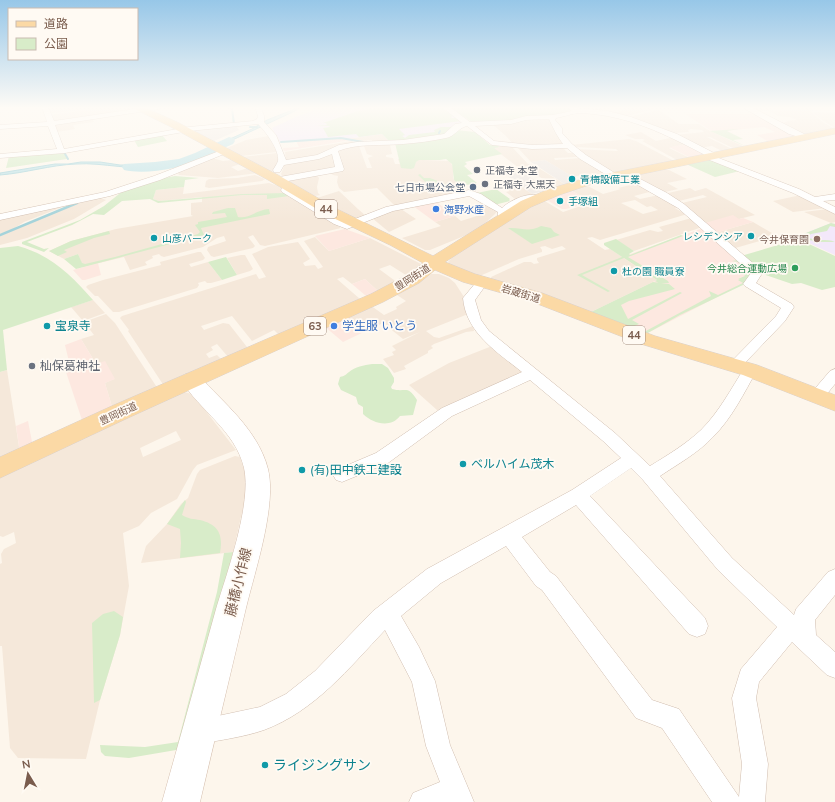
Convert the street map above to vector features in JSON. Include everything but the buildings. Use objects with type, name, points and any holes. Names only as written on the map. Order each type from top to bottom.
[{"type":"main road","name":"岩蔵街道","points":[[211,144],[277,180],[320,206],[460,275],[536,297],[648,340],[743,368],[835,403]]},
{"type":"main road","name":"豊岡街道","points":[[0,468],[191,380],[377,298],[413,279],[504,212],[568,187],[771,144]]},
{"type":"main road","name":"藤橋小作線","points":[[181,802],[249,538],[255,510],[258,484],[252,456],[243,439],[191,380]]},
{"type":"street","points":[[59,144],[61,151]]},
{"type":"street","points":[[0,156],[61,151],[100,144]]},
{"type":"street","points":[[277,144],[282,159],[277,171],[277,180],[340,169],[335,152],[333,151]]},
{"type":"street","points":[[281,163],[319,157],[356,144]]},
{"type":"street","points":[[506,144],[532,147],[569,146],[583,157],[664,195],[681,206],[757,272],[749,284],[788,307],[743,368],[726,410],[712,428],[684,452],[649,475]]},
{"type":"street","points":[[689,144],[712,157],[796,191],[835,211]]},
{"type":"street","points":[[0,217],[114,192],[157,178],[219,149]]},
{"type":"street","points":[[353,222],[392,210],[469,193],[475,194],[492,206],[504,212]]},
{"type":"street","points":[[814,200],[835,197]]},
{"type":"street","points":[[482,282],[469,298],[478,327],[486,337],[609,437],[649,475],[725,564],[835,667]]},
{"type":"street","points":[[342,475],[382,458],[447,412],[533,374]]},
{"type":"street","points":[[817,396],[835,374]]},
{"type":"street","points":[[199,732],[263,718],[294,702],[323,679],[388,614],[434,576],[578,495],[632,459]]},
{"type":"street","points":[[578,495],[696,626]]},
{"type":"street","points":[[509,535],[542,579],[549,584],[644,710],[670,718],[728,802]]},
{"type":"street","points":[[752,802],[754,764],[744,698],[749,677],[799,632],[804,617],[835,580]]},
{"type":"street","points":[[388,614],[411,654],[423,681],[438,746],[458,796],[422,802]]},
{"type":"shaded area","points":[[235,144],[273,144],[277,152],[241,156],[227,148]]},
{"type":"shaded area","points":[[298,144],[324,144],[284,151],[283,148],[299,147]]},
{"type":"shaded area","points":[[331,144],[352,144],[319,156],[286,161],[285,152]]},
{"type":"shaded area","points":[[517,144],[559,144],[534,146]]},
{"type":"shaded area","points":[[643,144],[674,161],[613,174],[574,149],[618,151],[616,149],[576,147],[571,145]]},
{"type":"shaded area","points":[[648,144],[685,144],[669,148],[690,158],[677,160]]},
{"type":"shaded area","points":[[688,144],[708,155],[691,158],[669,147]]},
{"type":"shaded area","points":[[692,144],[722,144],[732,149],[724,152],[712,146],[698,148]]},
{"type":"shaded area","points":[[725,144],[739,144],[745,147],[735,149]]},
{"type":"shaded area","points":[[390,145],[392,154],[386,155],[386,157],[393,158],[395,164],[400,164],[398,159],[450,161],[453,167],[454,180],[468,191],[396,207],[377,188],[344,192],[339,188],[337,182],[338,176],[333,175],[330,172],[343,169],[337,150],[359,146],[367,168],[372,168],[368,158],[373,156],[367,154],[364,146]]},
{"type":"shaded area","points":[[497,145],[512,147],[528,164],[532,164],[566,185],[556,188],[531,171],[524,172],[493,148]]},
{"type":"shaded area","points":[[517,147],[562,147],[568,153],[574,153],[577,157],[554,158],[555,160],[580,158],[609,175],[593,178],[585,174],[573,177],[545,160],[531,162]]},
{"type":"shaded area","points":[[277,153],[278,159],[274,171],[270,171],[242,157]]},
{"type":"shaded area","points":[[330,153],[333,154],[337,168],[285,177],[281,174],[285,164]]},
{"type":"shaded area","points":[[212,158],[223,161],[232,160],[240,164],[231,167],[238,171],[248,168],[257,173],[218,178],[179,175],[177,172]]},
{"type":"shaded area","name":"青梅設備工業","points":[[545,160],[580,181],[566,185],[531,162]]},
{"type":"shaded area","points":[[664,169],[687,179],[667,183],[678,189],[661,193],[630,176]]},
{"type":"shaded area","points":[[522,171],[548,190],[532,194],[505,174]]},
{"type":"shaded area","points":[[316,174],[319,178],[317,187],[320,195],[315,196],[287,180]]},
{"type":"shaded area","points":[[255,175],[265,179],[262,181],[209,188],[205,187],[206,181],[209,179],[237,178]]},
{"type":"shaded area","points":[[515,182],[532,194],[515,199],[506,192],[510,191],[502,185]]},
{"type":"shaded area","points":[[269,183],[278,186],[292,198],[341,228],[265,246],[260,245],[253,235],[248,237],[255,246],[253,248],[214,257],[211,256],[207,250],[208,247],[226,241],[224,236],[217,238],[203,247],[164,257],[159,254],[152,256],[153,258],[145,262],[147,265],[130,270],[124,257],[83,267],[78,254],[64,259],[49,251],[71,241],[116,229],[193,216],[191,215],[191,203],[202,202],[202,197],[159,201],[153,199],[156,190],[184,187],[183,194]]},
{"type":"shaded area","points":[[638,183],[653,191],[634,196],[640,199],[659,195],[678,207],[675,208],[685,214],[600,240],[592,237],[587,238],[605,250],[610,249],[657,280],[589,313],[492,280],[491,277],[524,262],[531,262],[534,264],[539,263],[537,258],[566,249],[562,246],[552,249],[545,246],[540,247],[542,252],[519,259],[477,276],[449,264],[448,262],[458,251],[543,200],[563,212],[593,202],[570,190],[586,185],[603,194],[621,189],[618,188]],"holes":[[[635,200],[647,207],[651,206],[658,210],[643,214],[621,203]]]},
{"type":"shaded area","points":[[690,188],[695,191],[706,188],[755,215],[739,219],[705,223],[682,203],[707,197],[703,195],[679,201],[664,194]]},
{"type":"shaded area","points":[[570,190],[593,202],[562,209],[545,199]]},
{"type":"shaded area","points":[[339,191],[366,216],[357,219],[317,198]]},
{"type":"shaded area","points":[[801,195],[826,208],[793,212],[773,201]]},
{"type":"shaded area","points":[[98,197],[106,200],[74,219],[27,238],[0,245],[0,236],[83,201]]},
{"type":"shaded area","points":[[435,201],[455,216],[435,222],[413,206]]},
{"type":"shaded area","points":[[75,202],[24,222],[13,229],[0,234],[0,218]]},
{"type":"shaded area","points":[[484,202],[497,211],[481,227],[464,236],[430,250],[425,250],[402,238],[441,226],[435,222],[455,216],[461,221],[483,214],[473,205]]},
{"type":"shaded area","points":[[401,209],[416,219],[389,232],[372,218],[373,216]]},
{"type":"shaded area","points":[[828,209],[835,213],[835,222],[831,223],[804,212]]},
{"type":"shaded area","points":[[733,215],[739,219],[743,218],[753,222],[715,233],[705,223]]},
{"type":"shaded area","points":[[692,219],[702,227],[634,251],[616,240],[650,230],[658,232],[663,231],[659,227]]},
{"type":"shaded area","name":"レシデンシア","points":[[753,222],[777,236],[732,249],[715,233]]},
{"type":"shaded area","name":"今井保育園","points":[[831,223],[835,224],[835,255],[796,237]]},
{"type":"shaded area","points":[[703,228],[753,272],[744,283],[646,334],[589,313],[657,280],[622,257]]},
{"type":"shaded area","points":[[345,229],[370,238],[329,251],[315,236]]},
{"type":"shaded area","points":[[315,237],[329,251],[370,238],[421,264],[409,277],[390,265],[379,269],[398,283],[379,292],[365,279],[352,284],[343,277],[337,279],[360,299],[280,336],[274,330],[252,341],[232,316],[201,326],[204,330],[223,323],[229,324],[247,347],[245,351],[229,358],[217,344],[211,347],[213,350],[206,354],[209,358],[217,355],[221,359],[218,363],[164,386],[120,318],[122,316],[256,274],[259,279],[266,277],[252,254],[268,247],[298,242],[310,259],[303,263],[305,266],[315,265],[318,269],[323,267],[304,241]]},
{"type":"shaded area","points":[[201,252],[205,258],[189,264],[191,267],[208,262],[222,280],[211,283],[207,283],[205,281],[198,283],[199,285],[197,288],[119,312],[113,312],[98,296],[95,296],[86,287],[103,280],[161,265],[160,262]]},
{"type":"shaded area","points":[[245,255],[253,269],[237,275],[227,258]]},
{"type":"shaded area","points":[[98,263],[101,275],[85,280],[82,280],[73,270]]},
{"type":"shaded area","points":[[431,274],[439,274],[449,278],[455,283],[464,297],[468,314],[426,331],[434,337],[439,338],[473,326],[474,331],[466,332],[434,344],[431,346],[433,348],[428,351],[428,353],[404,366],[406,369],[394,373],[383,359],[394,355],[392,352],[396,350],[392,346],[420,332],[403,339],[383,323],[366,331],[347,316],[370,305],[384,315],[397,309],[396,307],[406,301],[394,293]]},
{"type":"shaded area","points":[[365,279],[379,292],[371,296],[366,296],[352,284]]},
{"type":"shaded area","points":[[93,300],[105,313],[83,321],[71,307]]},
{"type":"shaded area","points":[[106,314],[115,323],[158,389],[113,410],[105,383],[114,379],[96,364],[81,339],[94,335],[84,322]]},
{"type":"shaded area","points":[[347,316],[366,331],[343,342],[324,326]]},
{"type":"shaded area","points":[[81,339],[96,364],[105,361],[115,379],[105,383],[113,410],[83,423],[66,372],[71,370],[65,345]]},
{"type":"shaded area","points":[[492,346],[523,371],[522,375],[442,410],[437,410],[409,385],[449,363]]},
{"type":"shaded area","points":[[7,370],[20,453],[0,462],[0,372]]},
{"type":"shaded area","points":[[184,392],[192,394],[195,397],[236,450],[197,465],[177,499],[151,513],[139,526],[123,533],[129,586],[120,635],[100,700],[86,759],[18,758],[10,748],[2,646],[0,646],[0,564],[2,563],[1,554],[4,549],[16,543],[14,532],[3,537],[0,536],[0,475]],"holes":[[[176,431],[181,440],[143,457],[140,448]]]},
{"type":"shaded area","points":[[28,421],[33,447],[20,453],[16,426]]},
{"type":"shaded area","points":[[235,456],[240,457],[246,477],[246,495],[233,552],[141,563],[146,546],[167,524],[181,504],[188,498],[200,470]]},
{"type":"green space","points":[[137,144],[150,144],[138,147]]},
{"type":"green space","points":[[395,144],[497,145],[499,147],[494,148],[502,154],[465,162],[467,164],[464,166],[473,174],[467,175],[477,183],[461,186],[454,180],[452,164],[446,159],[419,160],[416,162],[414,168],[401,168]]},
{"type":"green space","points":[[64,152],[67,159],[6,168],[9,156]]},
{"type":"green space","points":[[710,159],[740,171],[715,177],[686,164]]},
{"type":"green space","points":[[420,174],[424,178],[430,178],[456,188],[443,191],[452,188],[441,184],[434,186],[441,192],[437,193],[418,175]]},
{"type":"green space","points":[[175,176],[199,178],[185,180],[184,187],[156,190],[153,199],[159,201],[242,194],[285,193],[289,196],[267,199],[267,195],[242,195],[158,203],[150,199],[122,201],[104,215],[93,214],[72,225],[27,242],[44,249],[49,248],[44,252],[22,244],[22,242],[80,220],[104,206],[124,190],[159,179]]},
{"type":"green space","points":[[496,189],[510,199],[510,201],[494,205],[477,193]]},
{"type":"green space","points":[[228,208],[235,208],[238,217],[246,217],[269,209],[270,214],[201,228],[204,235],[76,269],[64,259],[78,254],[82,263],[85,264],[198,234],[200,232],[195,225],[198,224],[198,222],[227,217],[225,213],[212,214],[213,212]]},
{"type":"green space","points":[[831,223],[835,224],[835,227],[830,226],[827,231],[811,234],[807,237],[835,242],[818,242],[801,238],[804,237],[801,235]]},
{"type":"green space","points":[[541,226],[551,228],[554,232],[560,235],[532,244],[508,228],[532,229]]},
{"type":"green space","points":[[109,231],[110,234],[94,238],[64,250],[67,252],[58,256],[49,251],[71,241]]},
{"type":"green space","points":[[681,235],[683,236],[628,257],[669,283],[659,283],[655,281],[657,280],[624,258],[582,275],[610,291],[608,292],[577,275],[622,257],[604,245],[604,243],[616,239],[634,251],[629,254],[630,255]]},
{"type":"green space","name":"今井総合運動広場","points":[[798,239],[835,256],[835,287],[822,290],[801,283],[792,284],[760,273],[741,256]]},
{"type":"green space","points":[[18,246],[41,255],[60,267],[77,282],[93,300],[3,330],[7,370],[0,372],[0,248]]},
{"type":"green space","points":[[226,257],[237,275],[222,280],[208,262]]},
{"type":"green space","points":[[738,260],[753,272],[745,284],[680,315],[646,334],[644,332],[711,296],[709,291],[718,295],[743,283],[738,279],[745,276],[743,273],[749,272],[738,262],[732,261]]},
{"type":"green space","points":[[653,282],[669,284],[675,289],[629,301],[621,305],[628,319],[680,292],[682,293],[632,320],[639,324],[630,328],[589,313]]},
{"type":"green space","points":[[372,364],[382,364],[388,368],[394,378],[394,382],[391,387],[392,389],[406,390],[414,395],[417,400],[413,415],[400,416],[396,420],[387,423],[377,422],[363,414],[363,407],[358,404],[356,397],[341,390],[338,384],[340,377],[344,376],[351,370]]},
{"type":"green space","points":[[185,500],[186,502],[182,515],[207,522],[216,528],[219,532],[221,541],[220,553],[180,558],[180,529],[167,524]]},
{"type":"green space","points":[[233,552],[182,749],[129,758],[105,756],[101,752],[100,745],[145,747],[178,742],[217,592],[224,553]]},
{"type":"green space","points":[[114,611],[123,617],[120,635],[100,700],[94,703],[92,623],[103,614]]},
{"type":"water","points":[[218,144],[223,144],[200,155]]},
{"type":"water","points":[[100,162],[120,165],[161,165],[139,168],[97,164],[76,164],[0,175],[0,173],[55,164]]},
{"type":"waterway","points":[[129,167],[147,167],[182,162],[199,156],[221,144]]},
{"type":"waterway","points":[[64,152],[68,159]]},
{"type":"waterway","points":[[0,235],[77,203]]},
{"type":"place","name":"正福寺 本堂","points":[[477,170]]},
{"type":"place","name":"青梅設備工業","points":[[572,179]]},
{"type":"place","name":"正福寺 大黒天","points":[[485,184]]},
{"type":"place","name":"七日市場公会堂","points":[[473,187]]},
{"type":"place","name":"手塚組","points":[[560,201]]},
{"type":"place","name":"海野水産","points":[[436,209]]},
{"type":"place","name":"レシデンシア","points":[[751,236]]},
{"type":"place","name":"山彦パーク","points":[[154,238]]},
{"type":"place","name":"今井保育園","points":[[817,239]]},
{"type":"place","name":"今井総合運動広場","points":[[795,268]]},
{"type":"place","name":"杜の園 職員寮","points":[[614,271]]},
{"type":"place","name":"宝泉寺","points":[[47,326]]},
{"type":"place","name":"学生服 いとう","points":[[334,326]]},
{"type":"place","name":"杣保葛神社","points":[[32,366]]},
{"type":"place","name":"ベルハイム茂木","points":[[463,464]]},
{"type":"place","name":"(有)田中鉄工建設","points":[[302,470]]},
{"type":"place","name":"ライジングサン","points":[[265,765]]}]
